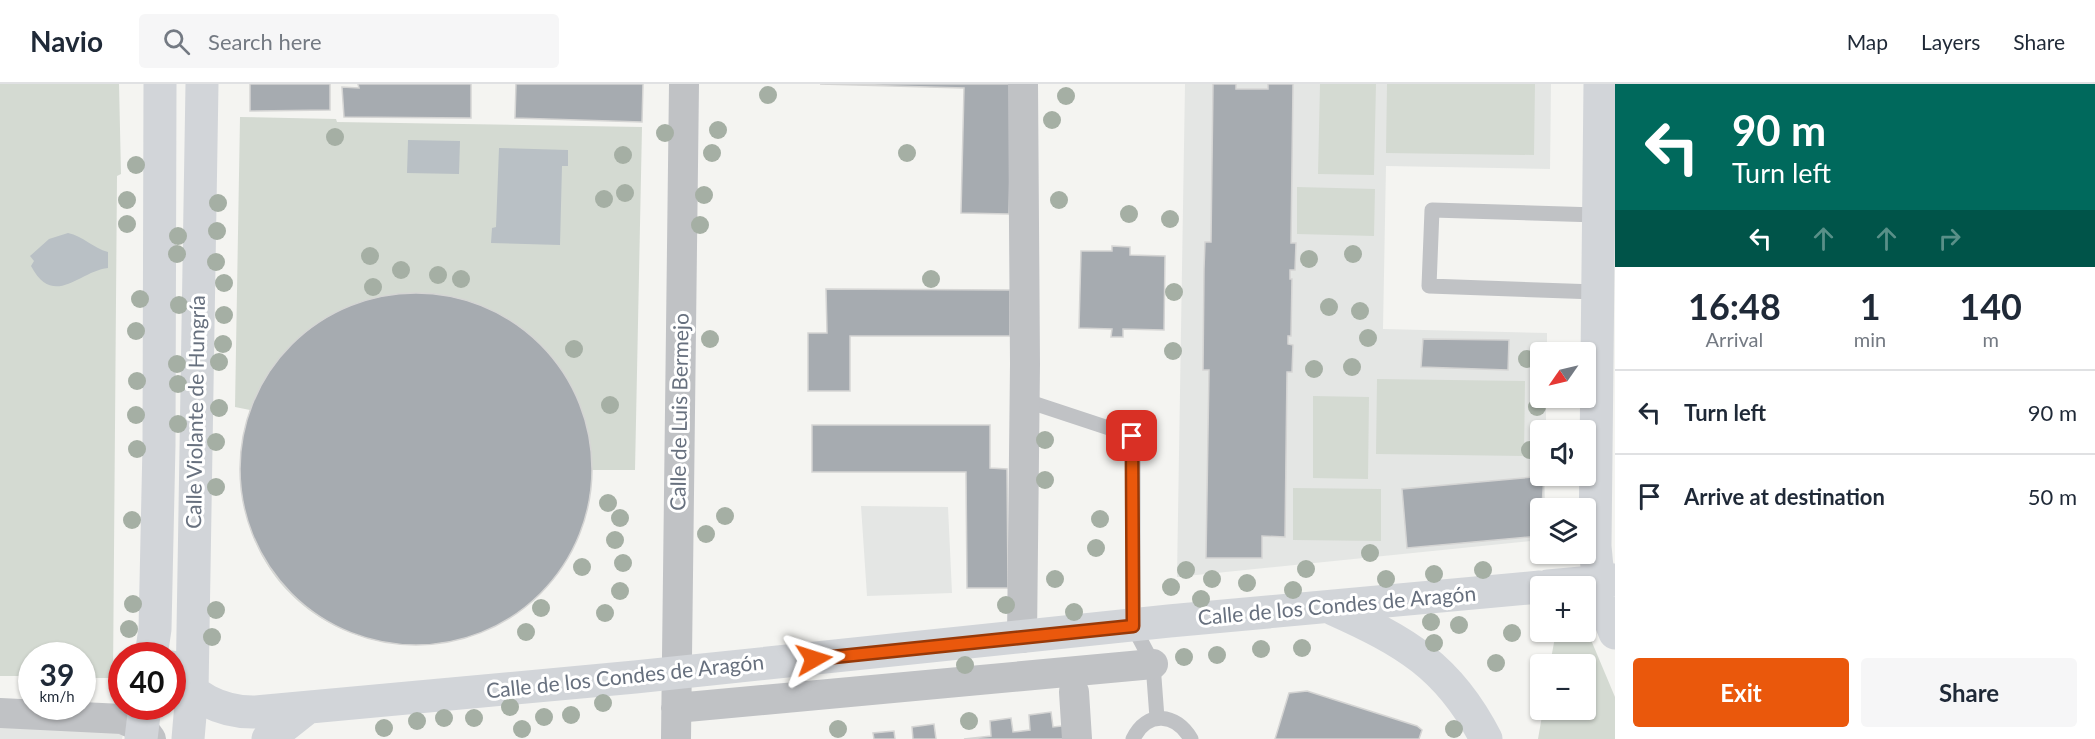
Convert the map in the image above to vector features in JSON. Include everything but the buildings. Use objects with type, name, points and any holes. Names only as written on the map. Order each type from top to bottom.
[{"type":"street","name":"Calle Violante de Hungría","points":[[157,642],[160,84]]},
{"type":"street","name":"Calle Violante de Hungría","points":[[188,739],[192,692],[202,84]]},
{"type":"street","name":"Calle de Luis Bermejo","points":[[676,739],[684,84]]},
{"type":"street","points":[[1022,638],[1023,84]]},
{"type":"street","points":[[1600,84],[1594,519],[1607,581],[1606,612],[1615,633]]},
{"type":"street","name":"Calle de los Condes de Aragón","points":[[192,692],[211,704],[236,711],[307,708],[1530,588]]},
{"type":"street","points":[[1331,608],[1410,648],[1435,668],[1454,687],[1486,739]]},
{"type":"street","name":"Calle de los Condes de Aragón","points":[[676,708],[1154,664]]},
{"type":"street","points":[[186,684],[192,692]]},
{"type":"street","points":[[1074,692],[1077,739]]},
{"type":"street","points":[[268,739],[307,708]]},
{"type":"street","points":[[0,713],[122,718],[145,728]]},
{"type":"lane","points":[[1596,292],[1429,286],[1431,210],[1597,216]]},
{"type":"lane","points":[[1024,400],[1132,436],[1133,626],[1154,664],[1157,718]]},
{"type":"lane","points":[[1133,739],[1139,728],[1157,718],[1168,718],[1179,723],[1191,739]]},
{"type":"shaded area","points":[[0,84],[119,84],[121,174],[117,176],[113,642],[108,642],[108,678],[96,678],[96,642],[18,642],[18,676],[0,676]]},
{"type":"shaded area","points":[[1185,84],[1551,84],[1550,169],[1386,166],[1383,329],[1547,333],[1547,342],[1530,342],[1530,408],[1546,408],[1546,420],[1530,420],[1530,486],[1545,486],[1545,498],[1530,498],[1530,541],[1177,577]]},
{"type":"shaded area","points":[[1320,84],[1376,84],[1374,175],[1318,174]]},
{"type":"shaded area","points":[[1387,84],[1535,84],[1534,155],[1386,153]]},
{"type":"shaded area","points":[[240,117],[336,119],[337,122],[642,127],[635,470],[591,470],[583,519],[563,563],[542,589],[504,620],[461,638],[416,644],[372,639],[330,623],[293,597],[264,560],[243,501],[242,449],[250,410],[235,407]]},
{"type":"shaded area","points":[[408,140],[460,141],[459,174],[407,173]]},
{"type":"shaded area","points":[[499,148],[568,150],[568,166],[562,166],[560,245],[491,243],[492,228],[496,227]]},
{"type":"shaded area","points":[[1297,187],[1375,189],[1374,236],[1297,234]]},
{"type":"shaded area","points":[[68,233],[108,252],[108,268],[67,284],[49,285],[40,279],[31,266],[34,261],[30,256],[49,239]]},
{"type":"shaded area","points":[[373,306],[466,308],[465,355],[372,353]]},
{"type":"shaded area","points":[[1377,379],[1525,381],[1524,456],[1376,454]]},
{"type":"shaded area","points":[[1313,396],[1369,397],[1368,479],[1313,478]]},
{"type":"shaded area","points":[[1293,488],[1381,489],[1381,541],[1293,540]]},
{"type":"shaded area","points":[[861,506],[948,507],[952,593],[867,596]]},
{"type":"shaded area","points":[[1554,642],[1592,642],[1615,697],[1615,739],[1538,739],[1541,720],[1596,720],[1596,654],[1552,654]]},
{"type":"shaded area","points":[[0,720],[124,729],[122,739],[0,739]]},
{"type":"route","points":[[814,659],[1133,626],[1132,436]]}]
